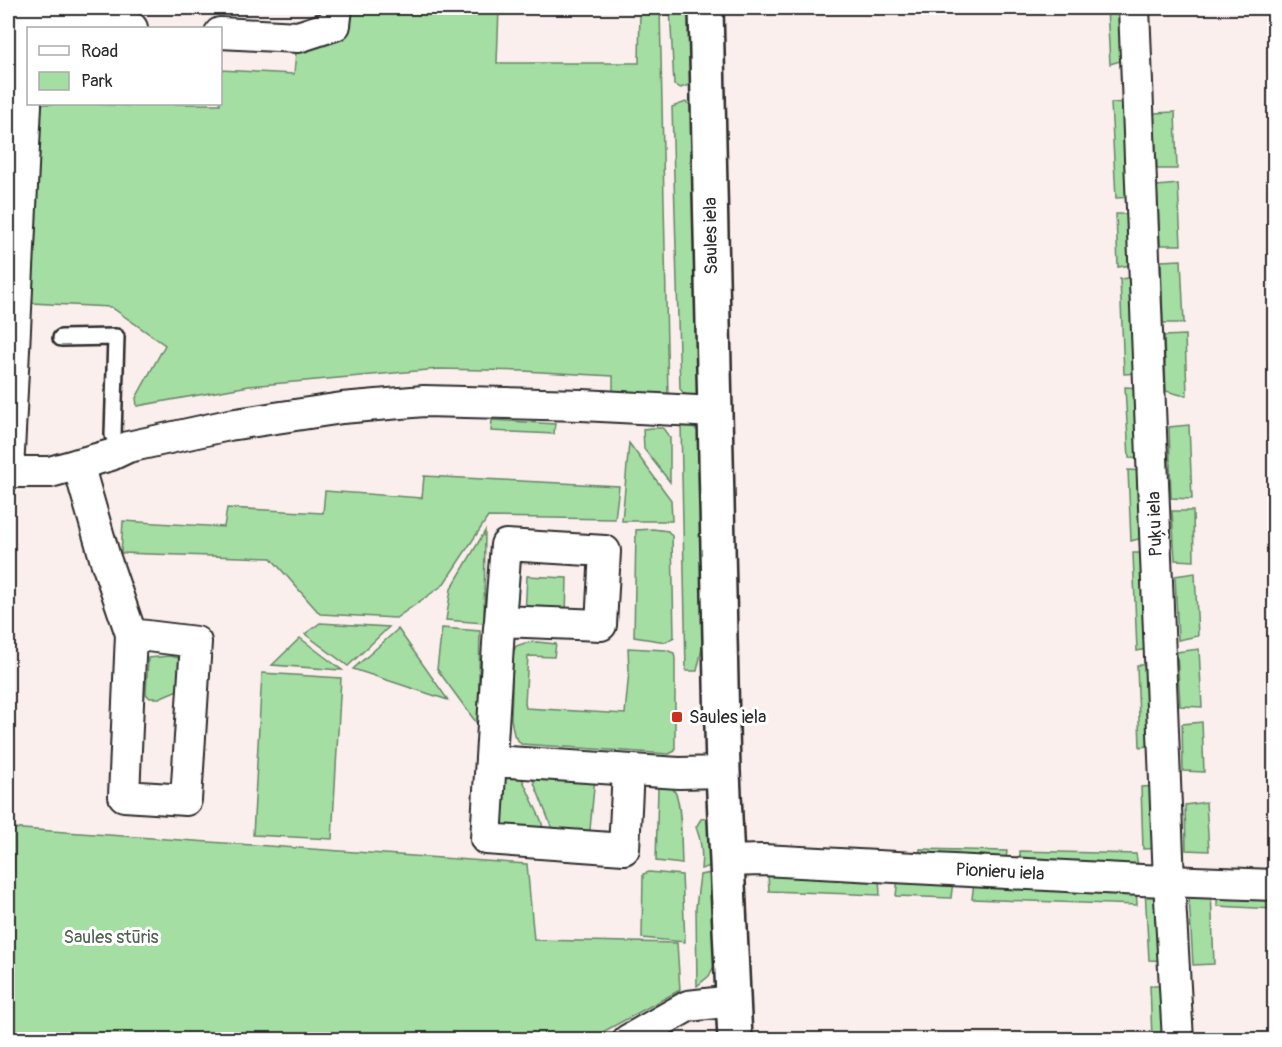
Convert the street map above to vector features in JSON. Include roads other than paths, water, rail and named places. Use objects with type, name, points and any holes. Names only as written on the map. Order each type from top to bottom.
[{"type":"street","points":[[222,33],[298,37],[335,25],[337,8]]},
{"type":"street","name":"Saules iela","points":[[706,8],[723,772],[735,1040]]},
{"type":"street","name":"Puķu iela","points":[[1134,8],[1169,881],[1178,1040]]},
{"type":"street","points":[[113,27],[16,22],[26,105],[8,472],[50,472],[78,464],[112,445],[128,447],[229,425],[342,408],[424,400],[715,412]]},
{"type":"street","points":[[78,464],[105,558],[131,634],[124,796],[186,800],[196,642],[131,634]]},
{"type":"street","points":[[500,621],[486,839],[624,849],[628,770]]},
{"type":"street","points":[[492,761],[679,773],[723,772]]},
{"type":"street","name":"Pionieru iela","points":[[726,861],[1275,885]]},
{"type":"street","points":[[627,1040],[688,1006],[733,1001]]},
{"type":"lane","points":[[61,338],[116,337],[112,445]]},
{"type":"place","name":"Saules iela","points":[[677,717]]},
{"type":"park label","name":"Saules stūris","points":[[111,937]]}]
